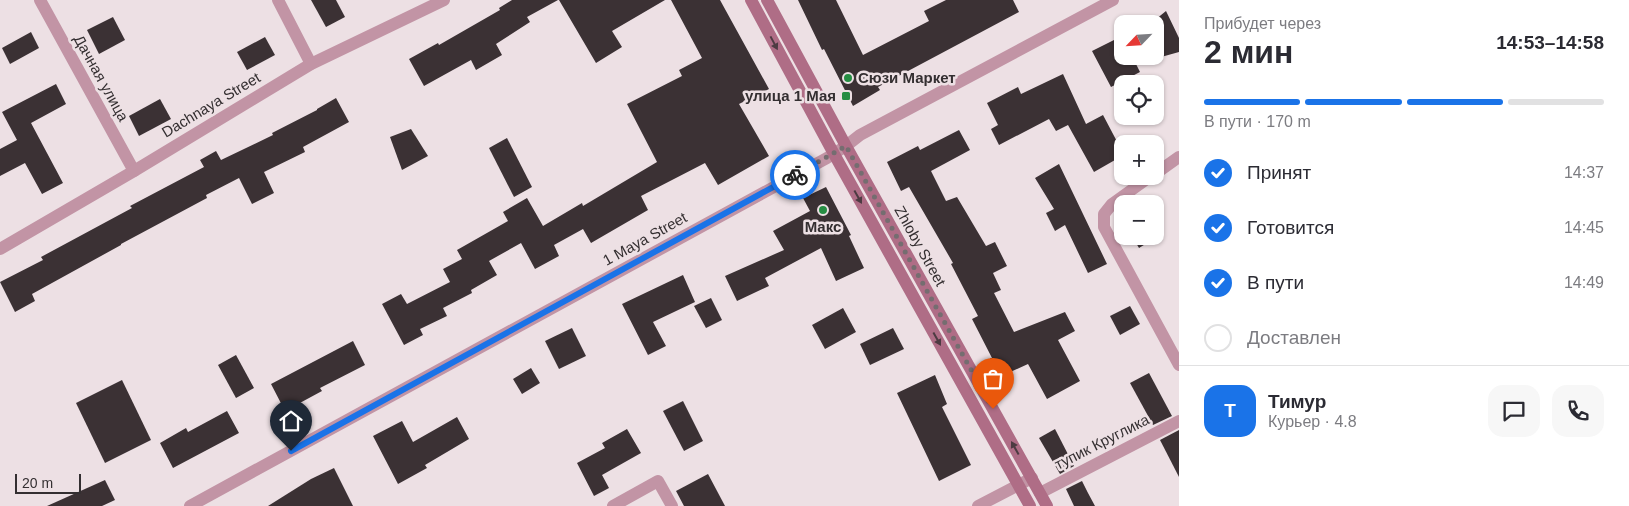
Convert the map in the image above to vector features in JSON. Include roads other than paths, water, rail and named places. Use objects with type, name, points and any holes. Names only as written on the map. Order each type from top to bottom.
[{"type":"main road","points":[[751,0],[834,154],[1030,506]]},
{"type":"main road","name":"Zhloby Street","points":[[767,0],[846,146],[1047,506]]},
{"type":"street","name":"Дачная улица","points":[[40,0],[134,171]]},
{"type":"street","points":[[278,0],[311,64]]},
{"type":"street","name":"Dachnaya Street","points":[[0,249],[311,64],[444,0]]},
{"type":"street","name":"1 Maya Street","points":[[190,506],[834,154],[860,135],[1113,0]]},
{"type":"street","points":[[1164,168],[1179,157]]},
{"type":"street","points":[[1138,185],[1112,204],[1104,214],[1104,227],[1179,365]]},
{"type":"street","name":"тупик Круглика","points":[[1040,493],[1179,421]]},
{"type":"street","points":[[978,506],[1032,478]]},
{"type":"street","points":[[613,506],[658,481],[672,506]]},
{"type":"place","name":"Сюзи Маркет","points":[[848,78]]},
{"type":"place","name":"улица 1 Мая","points":[[846,96]]},
{"type":"place","name":"Макс","points":[[823,210]]}]
